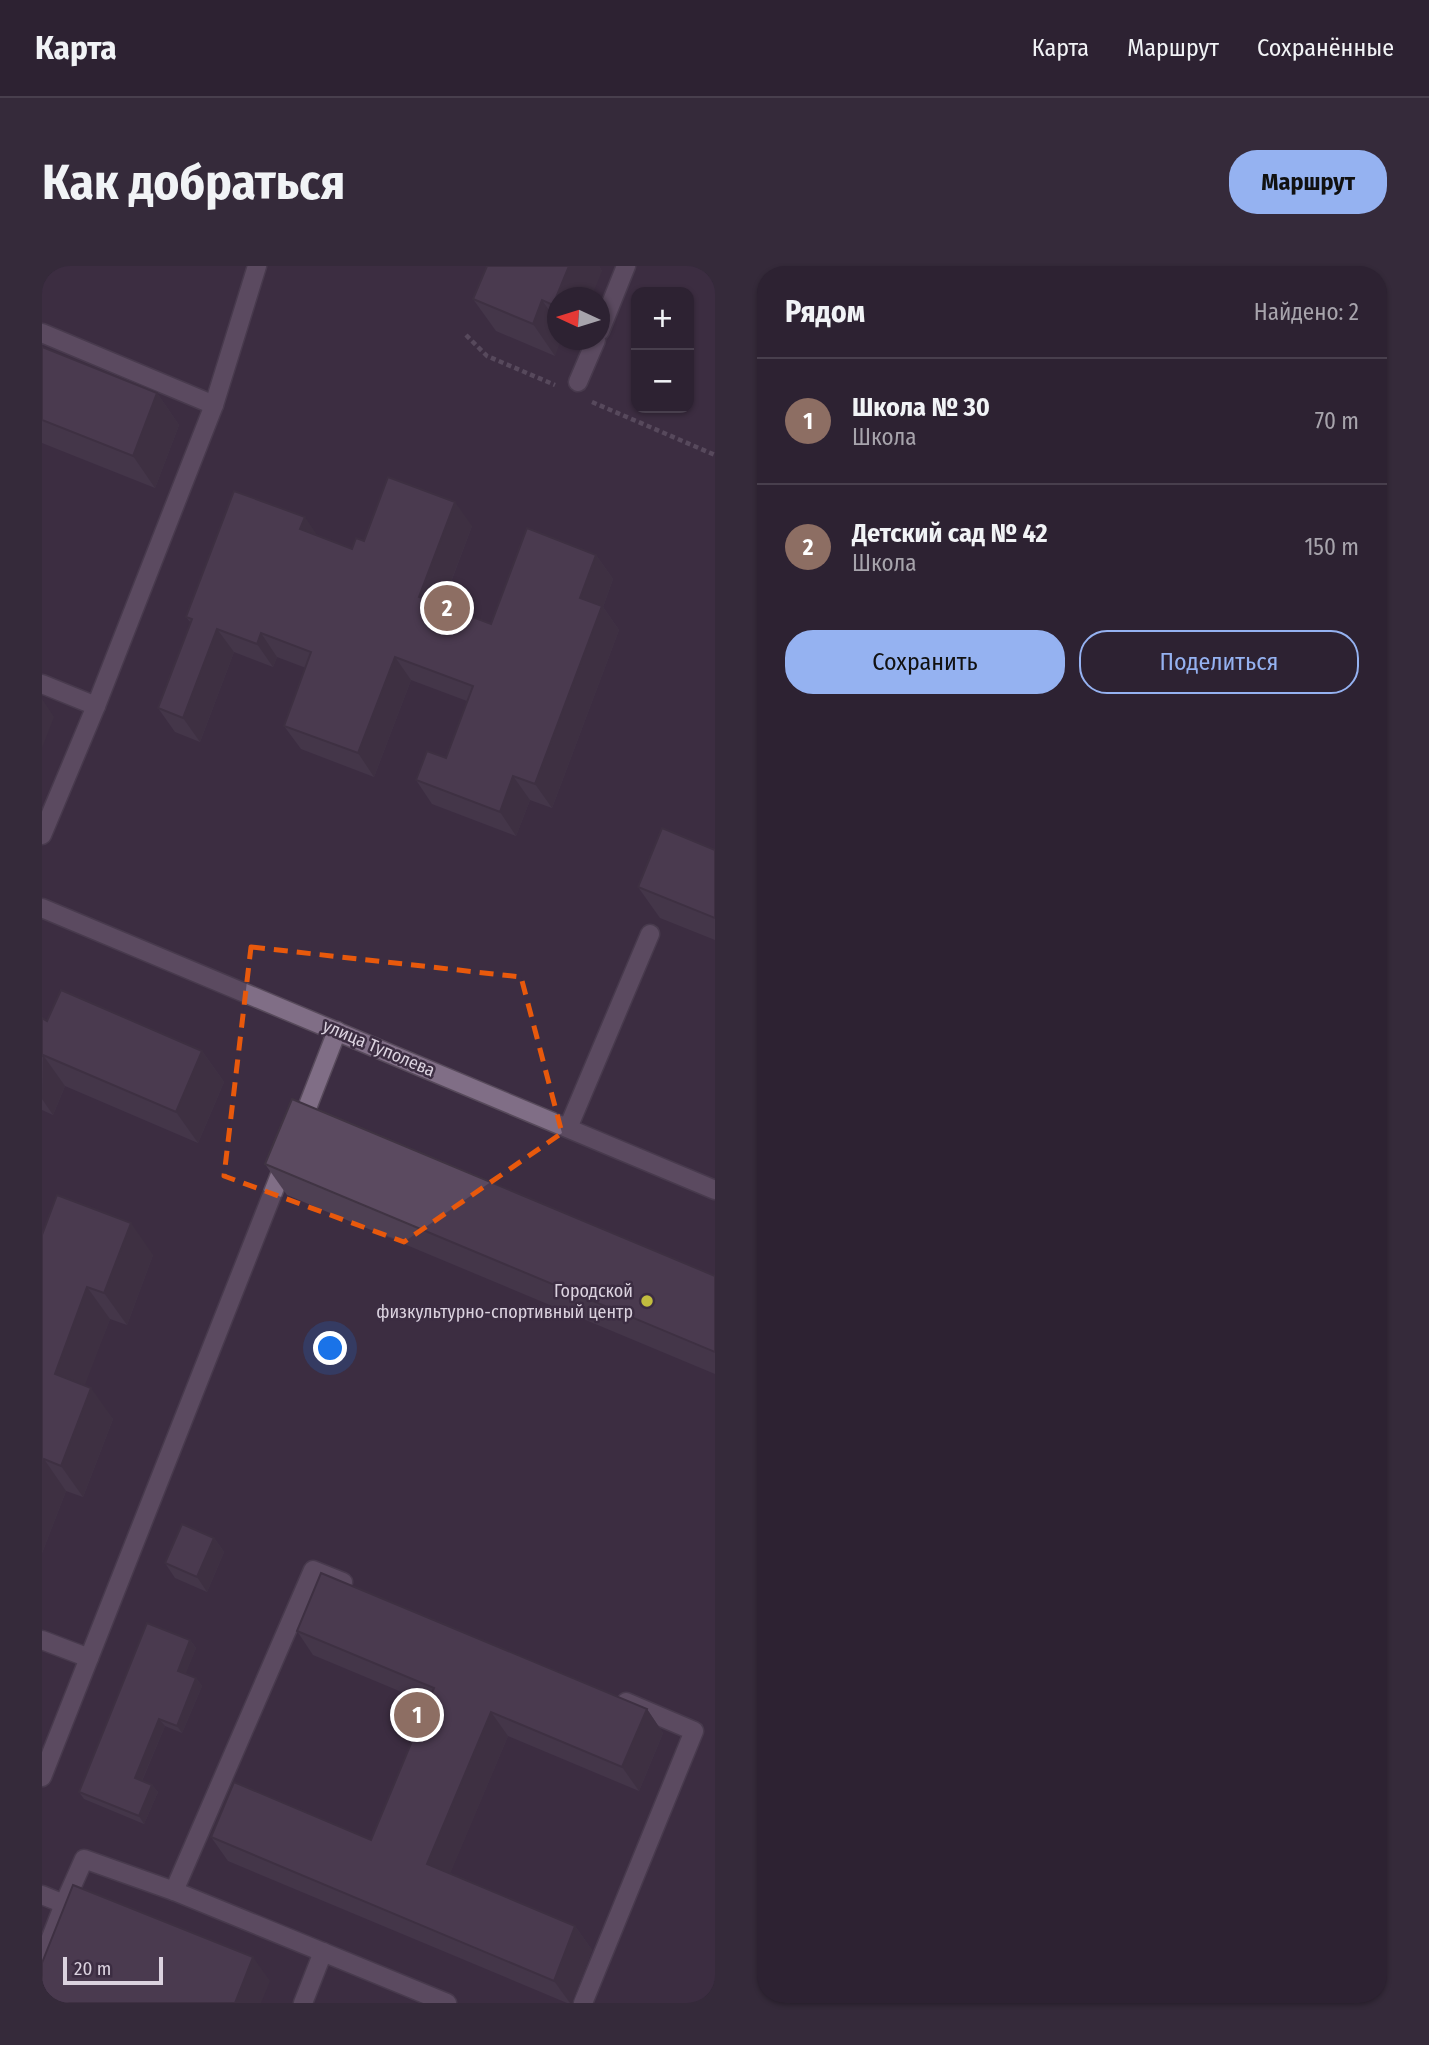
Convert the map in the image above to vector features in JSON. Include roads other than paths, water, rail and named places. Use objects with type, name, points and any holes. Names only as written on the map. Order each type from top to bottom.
[{"type":"street","points":[[42,835],[96,706],[214,405],[257,266]]},
{"type":"street","points":[[610,306],[626,266]]},
{"type":"street","points":[[42,333],[214,405]]},
{"type":"street","points":[[578,382],[592,350]]},
{"type":"street","points":[[42,684],[96,706]]},
{"type":"street","name":"улица Туполева","points":[[42,908],[715,1190]]},
{"type":"street","points":[[568,1128],[650,934]]},
{"type":"street","points":[[42,1777],[337,1031]]},
{"type":"street","points":[[174,1891],[313,1570],[364,1591]]},
{"type":"street","points":[[42,1640],[89,1658]]},
{"type":"street","points":[[583,2003],[694,1731],[605,1694]]},
{"type":"street","points":[[42,1961],[84,1859],[174,1891],[447,2003]]},
{"type":"street","points":[[42,1895],[64,1904]]},
{"type":"street","points":[[303,2003],[323,1952]]},
{"type":"place","name":"Детский сад № 42","points":[[447,608]]},
{"type":"place","name":"Городской физкультурно-спортивный центр","points":[[647,1301]]},
{"type":"place","name":"Школа № 30","points":[[417,1715]]}]
